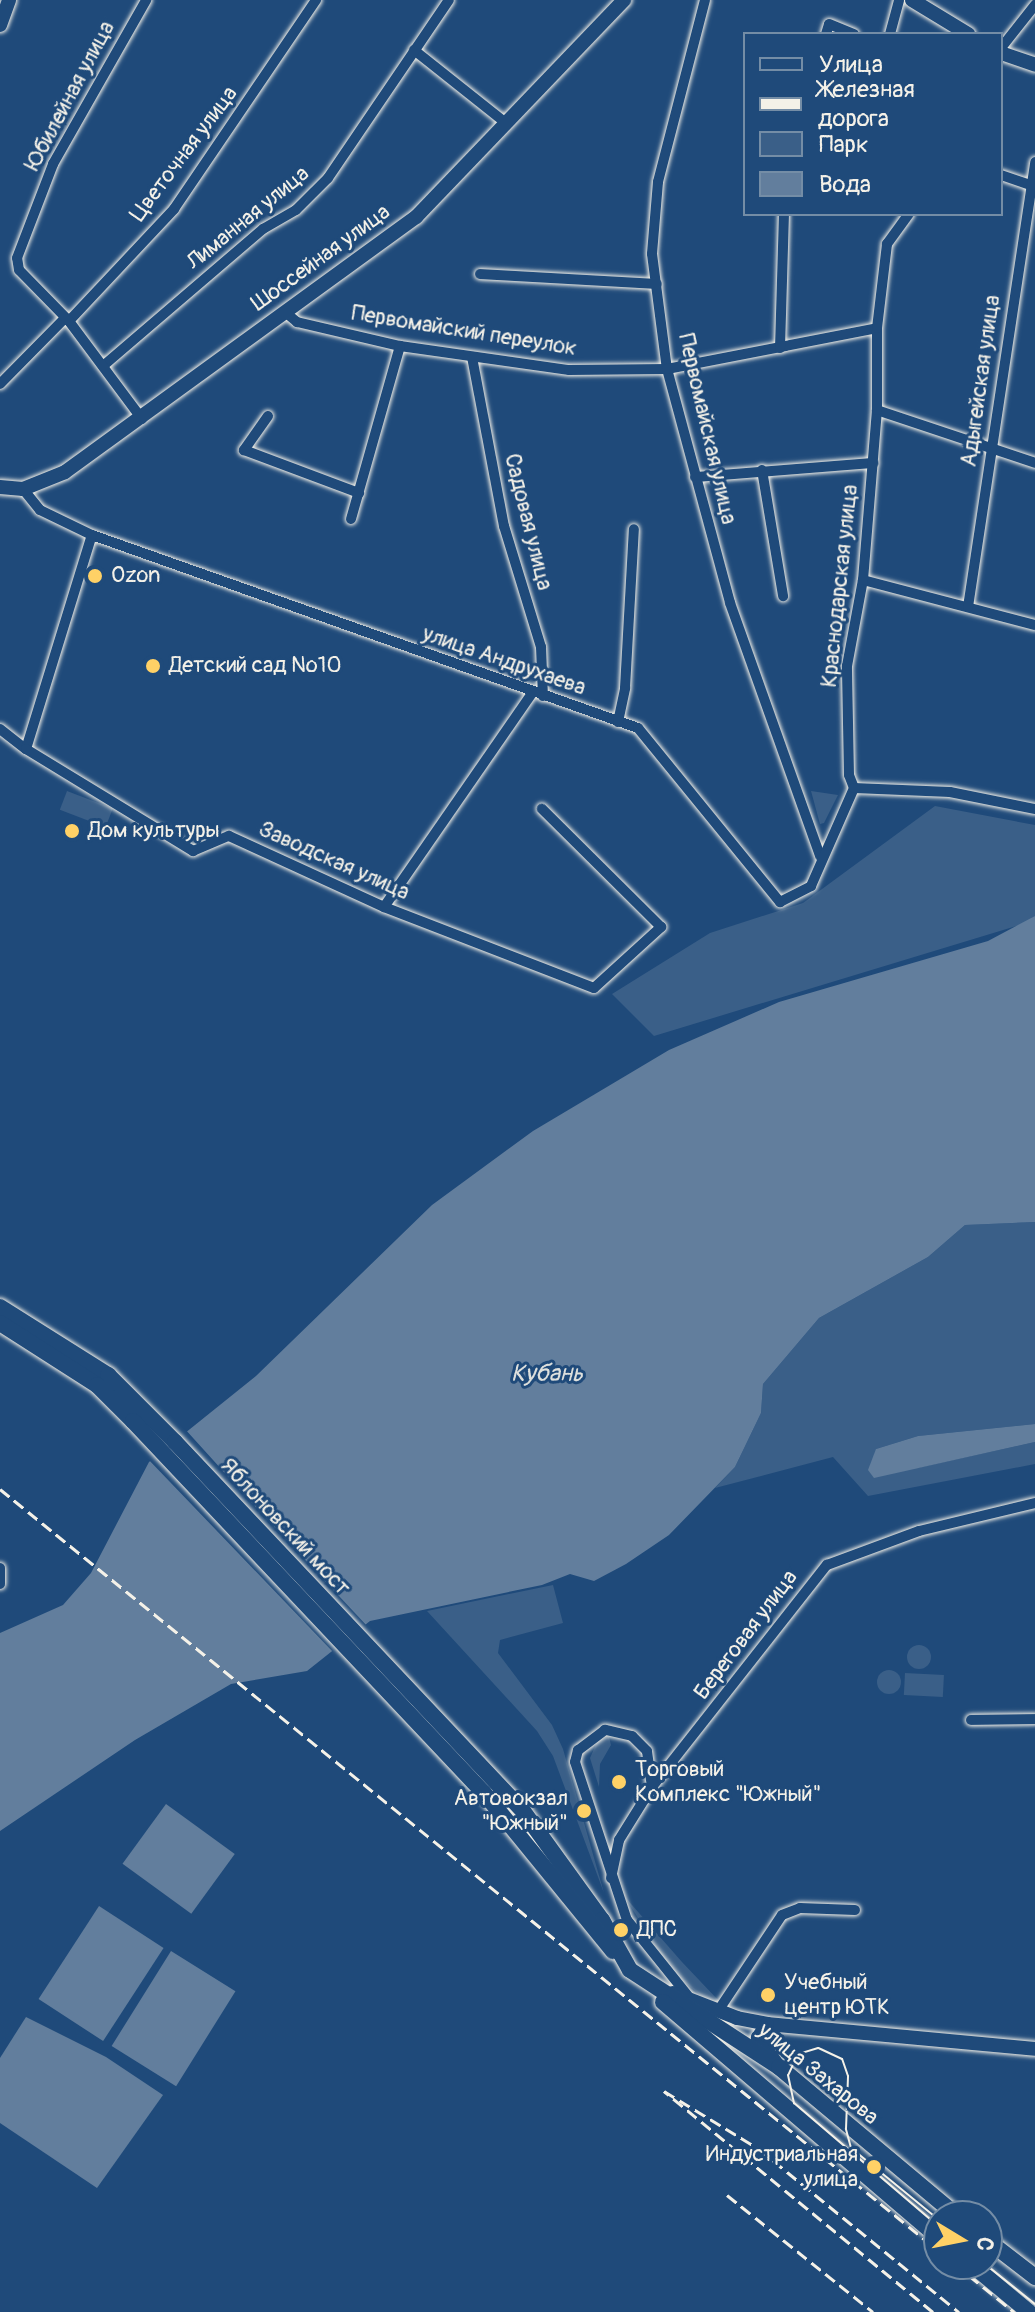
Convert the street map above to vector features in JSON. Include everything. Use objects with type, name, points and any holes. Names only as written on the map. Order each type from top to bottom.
[{"type":"main road","points":[[0,25],[9,0]]},
{"type":"main road","name":"Шоссейная улица","points":[[0,487],[23,489],[65,472],[416,217],[624,0]]},
{"type":"main road","points":[[912,0],[965,32]]},
{"type":"main road","points":[[1003,52],[1035,65]]},
{"type":"main road","points":[[0,1307],[38,1336]]},
{"type":"main road","points":[[0,1323],[38,1336]]},
{"type":"main road","name":"Яблоновский мост","points":[[38,1336],[97,1385],[478,1775]]},
{"type":"main road","name":"улица Захарова","points":[[478,1775],[620,1956],[643,1980],[725,2058],[923,2225]]},
{"type":"main road","points":[[643,1980],[690,1999],[716,2018],[1035,2049]]},
{"type":"main road","name":"улица Захарова","points":[[643,1980],[716,2018],[938,2200]]},
{"type":"main road","points":[[710,2044],[716,2018]]},
{"type":"main road","points":[[767,2024],[758,2038],[779,2067]]},
{"type":"main road","points":[[725,2058],[728,2046],[741,2040]]},
{"type":"main road","points":[[1003,2252],[1035,2277]]},
{"type":"main road","points":[[990,2280],[1029,2312]]},
{"type":"street","name":"Юбилейная улица","points":[[67,319],[19,270],[17,258],[53,164],[146,0]]},
{"type":"street","name":"Цветочная улица","points":[[0,384],[174,209],[316,0]]},
{"type":"street","name":"Лиманная улица","points":[[103,366],[263,229],[296,210],[328,178],[449,0]]},
{"type":"street","name":"Первомайская улица","points":[[705,0],[658,182],[652,254],[667,369],[730,603],[820,856]]},
{"type":"street","points":[[891,32],[899,0]]},
{"type":"street","points":[[1003,48],[1035,5]]},
{"type":"street","points":[[414,50],[507,124]]},
{"type":"street","name":"Адыгейская улица","points":[[968,607],[1035,162]]},
{"type":"street","points":[[1003,176],[1032,185]]},
{"type":"street","points":[[780,348],[784,216]]},
{"type":"street","name":"Краснодарская улица","points":[[854,788],[849,775],[847,666],[863,580],[877,410],[877,328],[887,244],[908,216]]},
{"type":"street","points":[[480,274],[657,284]]},
{"type":"street","name":"Первомайский переулок","points":[[285,312],[306,325],[400,346],[569,370],[667,369],[877,328]]},
{"type":"street","points":[[67,319],[142,419]]},
{"type":"street","points":[[351,519],[400,346]]},
{"type":"street","name":"Садовая улица","points":[[472,357],[504,526],[541,647],[538,694]]},
{"type":"street","points":[[877,410],[1035,463]]},
{"type":"street","points":[[268,416],[244,450],[359,493]]},
{"type":"street","points":[[695,477],[873,463]]},
{"type":"street","points":[[762,470],[783,596]]},
{"type":"street","name":"улица Андрухаева","points":[[23,489],[40,510],[92,535],[638,728],[780,902],[811,886],[820,856],[854,788]]},
{"type":"street","points":[[618,722],[625,688],[634,529]]},
{"type":"street","points":[[26,749],[92,535]]},
{"type":"street","points":[[863,580],[1035,625]]},
{"type":"street","points":[[384,907],[538,694]]},
{"type":"street","name":"Заводская улица","points":[[0,729],[26,749],[193,851],[229,836],[384,907],[598,986],[660,933],[659,922],[542,809]]},
{"type":"street","points":[[854,788],[950,792],[1035,809]]},
{"type":"street","name":"Береговая улица","points":[[611,1878],[624,1833],[652,1787],[827,1565],[919,1531],[1035,1503]]},
{"type":"street","points":[[0,1584],[1,1570]]},
{"type":"street","points":[[971,1720],[1035,1719]]},
{"type":"street","points":[[652,1787],[647,1751],[632,1736],[605,1730],[583,1743],[575,1762],[611,1878],[644,1948],[690,1999]]},
{"type":"street","points":[[598,1834],[612,1838],[624,1833]]},
{"type":"street","points":[[716,2018],[782,1915],[800,1908],[855,1910]]},
{"type":"green space","points":[[67,791],[113,809],[106,827],[60,810]]},
{"type":"green space","points":[[811,791],[838,795],[824,823],[820,824]]},
{"type":"green space","points":[[935,806],[1035,825],[1035,916],[1026,923],[654,1036],[612,994],[710,933],[803,903]]},
{"type":"green space","points":[[1035,1222],[1035,1424],[918,1436],[876,1449],[917,1468],[1035,1442],[1035,1464],[868,1496],[833,1457],[715,1488],[735,1467],[761,1413],[763,1384],[819,1318],[928,1257],[965,1225]]},
{"type":"green space","points":[[553,1585],[563,1623],[500,1640],[498,1653],[552,1725],[563,1749],[604,1893],[553,1756],[537,1731],[427,1611]]},
{"type":"green space","points":[[919,1645],[927,1649],[931,1657],[927,1665],[919,1669],[911,1665],[907,1657],[911,1649]]},
{"type":"green space","points":[[889,1670],[900,1677],[901,1682],[894,1693],[889,1694],[878,1687],[877,1682],[884,1671]]},
{"type":"green space","points":[[905,1673],[944,1675],[943,1697],[904,1695]]},
{"type":"green space","points":[[609,1737],[611,1745],[600,1764],[599,1787],[590,1758],[598,1740]]},
{"type":"green space","points":[[625,1897],[719,2001],[709,2002],[671,1971]]},
{"type":"water","name":"Кубань","points":[[1035,916],[1035,1222],[965,1225],[928,1257],[819,1318],[763,1384],[761,1413],[735,1467],[669,1535],[626,1564],[594,1581],[570,1574],[542,1585],[370,1621],[307,1671],[231,1684],[135,1740],[0,1831],[0,1633],[63,1605],[91,1573],[149,1462],[256,1376],[432,1205],[533,1131],[669,1050],[779,1002],[988,941]]},
{"type":"water","points":[[1035,1424],[1035,1442],[874,1478],[868,1470],[876,1449],[918,1436]]},
{"type":"water","points":[[166,1804],[235,1854],[191,1914],[123,1864]]},
{"type":"water","points":[[99,1906],[164,1948],[103,2041],[39,1999]]},
{"type":"water","points":[[171,1951],[235,1991],[176,2086],[112,2046]]},
{"type":"water","points":[[26,2017],[106,2057],[163,2095],[97,2188],[0,2123],[0,2058]]},
{"type":"pier","points":[[184,1428],[368,1627],[333,1652],[147,1458]]},
{"type":"tram line","points":[[923,2207],[851,2148],[846,2129],[848,2076],[842,2059],[818,2048],[798,2054],[788,2075],[794,2103],[923,2213]]},
{"type":"tram line","points":[[1003,2278],[1035,2304]]},
{"type":"railway","points":[[0,1489],[923,2238]]},
{"type":"railway","points":[[933,2312],[664,2091],[759,2149],[959,2312]]},
{"type":"railway","points":[[727,2195],[873,2312]]},
{"type":"railway","points":[[975,2280],[1014,2312]]},
{"type":"place","name":"Ozon","points":[[95,576]]},
{"type":"place","name":"Детский сад №10","points":[[153,666]]},
{"type":"place","name":"Дом культуры","points":[[72,831]]},
{"type":"place","name":"Торговый Комплекс \"Южный\"","points":[[619,1782]]},
{"type":"place","name":"Автовокзал \"Южный\"","points":[[584,1811]]},
{"type":"place","name":"ДПС","points":[[621,1930]]},
{"type":"place","name":"Учебный центр ЮТК","points":[[768,1995]]},
{"type":"place","name":"Индустриальная улица","points":[[874,2167]]}]
